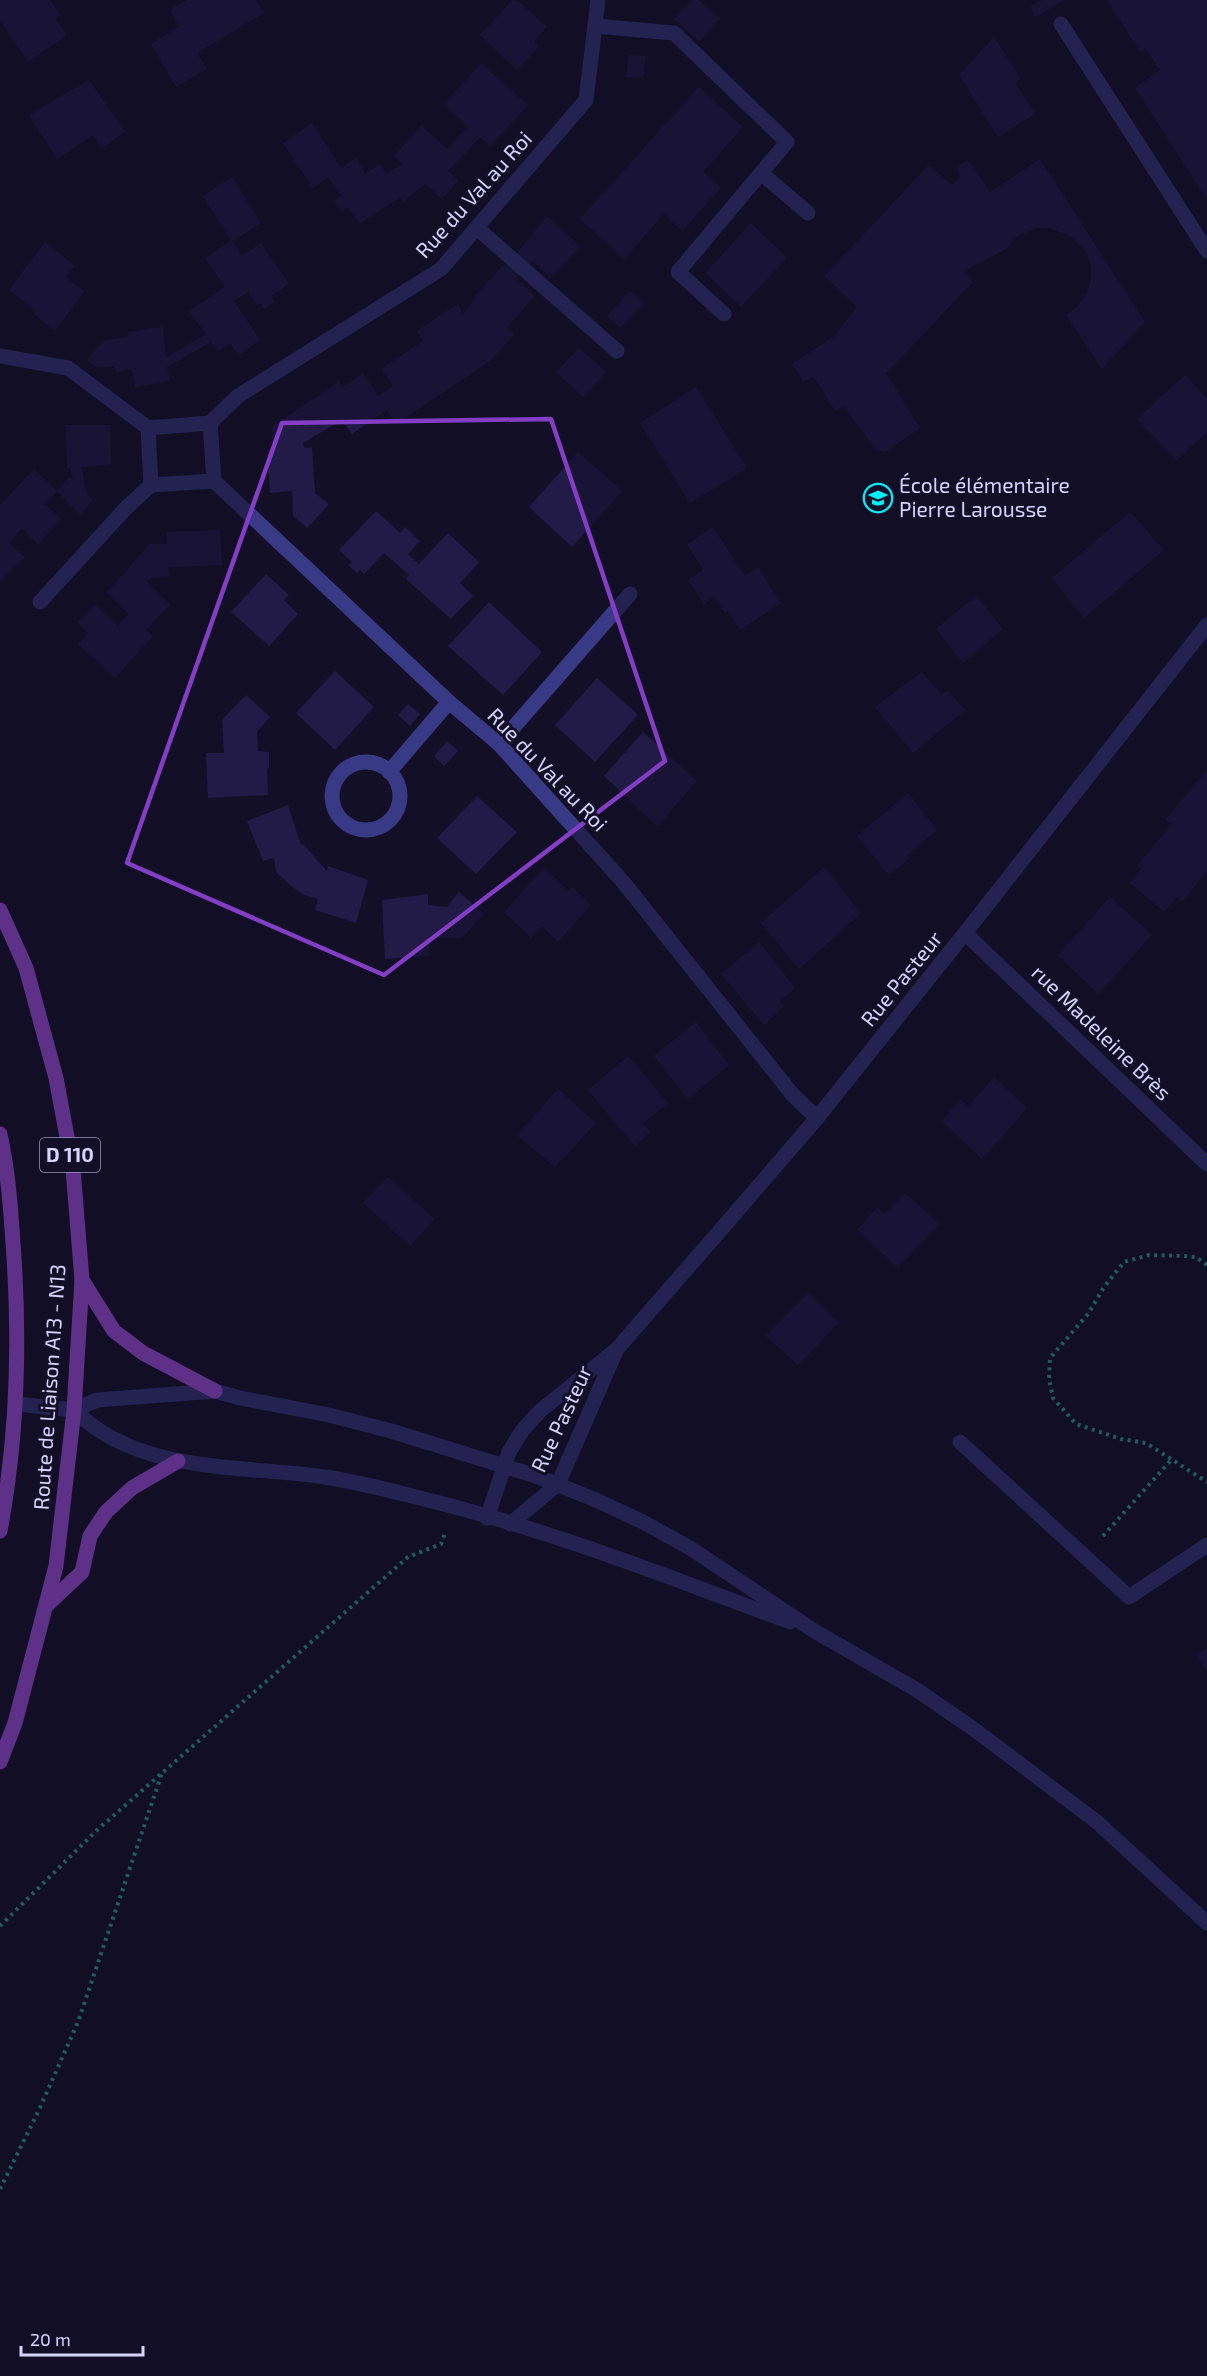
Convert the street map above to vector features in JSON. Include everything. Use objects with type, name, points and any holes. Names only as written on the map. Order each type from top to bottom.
[{"type":"main road","name":"Route de Liaison A13 - N13","points":[[0,910],[26,968],[56,1078],[73,1169],[82,1280],[74,1410],[56,1566],[15,1724],[0,1762]]},
{"type":"main road","name":"Route de Liaison A13 - N13","points":[[0,1134],[9,1173],[13,1243],[16,1404],[8,1487],[0,1531]]},
{"type":"main road","name":"D 110","points":[[82,1280],[114,1332],[143,1353],[215,1390]]},
{"type":"main road","points":[[47,1605],[82,1572],[90,1536],[106,1512],[132,1488],[177,1461]]},
{"type":"street","name":"Rue du Val au Roi","points":[[210,423],[238,396],[441,269],[586,100],[598,0]]},
{"type":"street","points":[[1061,24],[1207,251]]},
{"type":"street","points":[[595,26],[674,33],[787,142],[678,272],[724,314]]},
{"type":"street","points":[[761,173],[808,213]]},
{"type":"street","points":[[477,228],[617,351]]},
{"type":"street","points":[[0,356],[68,368],[148,428],[210,423],[214,482],[151,485],[126,508],[40,602]]},
{"type":"street","points":[[148,428],[151,485]]},
{"type":"street","name":"Rue du Val au Roi","points":[[214,482],[449,702],[499,744],[624,883],[792,1094],[817,1118]]},
{"type":"street","points":[[499,744],[630,594]]},
{"type":"street","name":"Rue Pasteur","points":[[487,1518],[504,1466],[522,1431],[540,1412],[617,1349],[817,1118],[1207,625]]},
{"type":"street","points":[[389,772],[449,702]]},
{"type":"street","points":[[369,762],[380,765],[389,772],[399,790],[396,811],[389,820],[380,826],[360,829],[341,818],[334,809],[332,797],[338,776],[347,768],[369,762]]},
{"type":"street","name":"rue Madeleine Brès","points":[[965,933],[1207,1164]]},
{"type":"street","name":"Rue Pasteur","points":[[510,1524],[558,1484],[617,1349]]},
{"type":"street","name":"D 110","points":[[16,1404],[74,1410],[97,1400],[215,1390],[240,1398],[330,1415],[381,1428],[558,1484],[643,1522],[690,1548],[816,1632],[917,1690],[1039,1777],[1105,1829],[1207,1923]]},
{"type":"street","name":"D 110","points":[[74,1410],[92,1428],[109,1439],[141,1452],[177,1461],[321,1476],[453,1506],[640,1566],[816,1632]]},
{"type":"street","points":[[960,1442],[1129,1598],[1207,1545]]},
{"type":"path","points":[[1207,1265],[1196,1257],[1184,1256],[1149,1255],[1124,1262],[1104,1287],[1088,1314],[1050,1358],[1049,1379],[1053,1398],[1076,1424],[1121,1439],[1146,1443],[1173,1458],[1207,1482]]},
{"type":"path","points":[[1085,1557],[1173,1458]]},
{"type":"path","points":[[0,1926],[96,1831],[408,1557],[441,1544],[453,1506]]},
{"type":"path","points":[[0,2189],[39,2112],[78,2022],[162,1773]]},
{"type":"highlighted area","points":[[551,419],[665,761],[384,975],[127,863],[282,423]]},
{"type":"building","points":[[0,0],[50,0],[60,15],[56,19],[67,35],[28,62],[0,21]]},
{"type":"building","points":[[187,0],[256,0],[264,13],[197,53],[207,69],[176,87],[151,44],[180,26],[170,10]]},
{"type":"building","points":[[512,0],[517,0],[547,27],[534,42],[539,46],[517,70],[480,35]]},
{"type":"building","points":[[692,0],[699,0],[720,19],[700,41],[674,19]]},
{"type":"building","points":[[1042,0],[1064,0],[1035,17],[1031,6]]},
{"type":"building","points":[[1111,0],[1207,0],[1207,199],[1135,88],[1160,70],[1145,48],[1140,52],[1108,2]]},
{"type":"building","points":[[994,37],[1021,79],[1015,83],[1035,114],[998,137],[959,75]]},
{"type":"building","points":[[629,55],[646,56],[643,78],[626,77]]},
{"type":"building","points":[[481,63],[528,105],[490,146],[480,137],[448,171],[458,181],[442,199],[425,184],[403,202],[400,197],[359,224],[348,207],[342,211],[334,200],[341,196],[328,177],[313,188],[283,143],[312,123],[341,168],[356,158],[365,174],[380,164],[386,173],[403,164],[394,156],[421,125],[447,149],[468,126],[444,104]]},
{"type":"building","points":[[89,80],[125,132],[101,148],[93,135],[57,159],[29,115]]},
{"type":"building","points":[[699,87],[743,127],[703,172],[721,188],[682,231],[664,214],[624,259],[580,219]]},
{"type":"building","points":[[1040,159],[1145,322],[1102,369],[1066,315],[1077,307],[1087,293],[1091,280],[1091,264],[1084,249],[1070,236],[1050,228],[1036,228],[1018,236],[1006,249],[965,271],[973,282],[886,373],[920,428],[885,452],[876,450],[844,407],[835,411],[814,377],[803,381],[792,364],[833,337],[857,307],[824,276],[929,165],[952,185],[960,177],[957,167],[966,161],[971,163],[990,192]]},
{"type":"building","points":[[232,177],[261,223],[233,241],[242,256],[261,243],[289,284],[271,296],[275,302],[264,309],[261,303],[257,306],[248,292],[234,301],[260,340],[239,355],[230,344],[218,351],[211,342],[167,367],[170,381],[135,387],[132,369],[116,372],[114,366],[97,368],[87,360],[104,340],[128,337],[128,332],[163,327],[166,358],[206,334],[189,311],[225,287],[205,258],[231,241],[203,196]]},
{"type":"building","points":[[547,216],[580,246],[551,278],[532,260],[516,278],[535,296],[507,327],[514,334],[491,360],[396,424],[387,410],[352,434],[342,420],[303,443],[304,448],[312,447],[315,493],[329,504],[307,528],[293,516],[292,491],[270,493],[267,449],[273,448],[272,426],[339,382],[343,387],[363,373],[378,396],[393,386],[381,369],[423,341],[417,331],[445,312],[458,304],[463,314],[476,299],[474,297],[502,266],[505,268]]},
{"type":"building","points":[[751,223],[787,258],[741,307],[705,273]]},
{"type":"building","points":[[45,242],[75,266],[66,277],[84,291],[55,331],[34,314],[36,311],[9,290]]},
{"type":"building","points":[[630,291],[644,304],[620,328],[607,316]]},
{"type":"building","points":[[579,348],[606,372],[583,397],[556,372]]},
{"type":"building","points":[[1185,375],[1207,399],[1207,432],[1176,461],[1137,419]]},
{"type":"building","points":[[696,387],[747,468],[690,503],[640,423]]},
{"type":"building","points":[[66,425],[110,425],[111,464],[82,467],[86,493],[93,500],[80,514],[57,491],[69,477],[73,480],[70,468],[67,468]]},
{"type":"building","points":[[578,452],[622,491],[572,547],[529,507]]},
{"type":"building","points":[[34,469],[57,491],[45,504],[61,519],[38,544],[22,528],[9,543],[25,557],[0,582],[0,505]]},
{"type":"building","points":[[376,511],[400,533],[405,527],[420,541],[408,554],[419,564],[448,533],[479,562],[460,583],[473,596],[451,619],[406,579],[409,575],[384,553],[364,574],[360,570],[357,573],[348,565],[352,562],[339,550]]},
{"type":"building","points":[[1130,512],[1164,550],[1084,618],[1052,578]]},
{"type":"building","points":[[713,527],[745,576],[758,567],[781,603],[740,630],[728,611],[725,613],[714,597],[704,604],[688,580],[703,570],[687,544]]},
{"type":"building","points":[[220,530],[222,565],[168,567],[169,577],[151,578],[147,582],[170,605],[146,630],[153,636],[115,678],[78,644],[88,633],[78,622],[95,604],[118,626],[129,614],[107,592],[150,544],[167,544],[166,532]]},
{"type":"building","points":[[266,574],[289,595],[284,600],[298,614],[269,646],[231,612]]},
{"type":"building","points":[[976,596],[1003,629],[963,663],[936,629]]},
{"type":"building","points":[[489,602],[542,652],[503,695],[448,646]]},
{"type":"building","points":[[335,671],[374,707],[335,750],[296,713]]},
{"type":"building","points":[[922,672],[941,694],[948,691],[965,710],[913,753],[875,707]]},
{"type":"building","points":[[597,678],[638,715],[595,762],[555,725]]},
{"type":"building","points":[[246,695],[270,717],[257,732],[258,751],[269,752],[268,795],[208,798],[206,753],[224,753],[222,720]]},
{"type":"building","points":[[408,704],[420,714],[410,726],[398,715]]},
{"type":"building","points":[[643,732],[697,781],[657,826],[604,776]]},
{"type":"building","points":[[447,741],[458,751],[444,766],[434,756]]},
{"type":"building","points":[[1207,770],[1207,871],[1182,902],[1176,897],[1164,912],[1130,883],[1141,869],[1137,866],[1172,824],[1165,820]]},
{"type":"building","points":[[908,793],[937,830],[907,855],[910,858],[889,875],[857,836]]},
{"type":"building","points":[[477,796],[517,832],[476,874],[437,838]]},
{"type":"building","points":[[288,805],[301,845],[303,844],[327,871],[328,866],[368,880],[356,923],[315,910],[318,899],[304,895],[276,872],[274,858],[263,861],[247,821]]},
{"type":"building","points":[[824,867],[861,913],[799,969],[761,923]]},
{"type":"building","points":[[544,868],[569,891],[572,887],[591,905],[558,942],[542,926],[531,938],[504,912]]},
{"type":"building","points":[[459,892],[484,914],[462,938],[429,938],[430,956],[385,959],[382,900],[428,894],[428,905],[447,907]]},
{"type":"building","points":[[1110,897],[1152,935],[1098,994],[1058,955]]},
{"type":"building","points":[[759,942],[795,988],[780,1001],[784,1006],[764,1025],[721,974]]},
{"type":"building","points":[[696,1022],[729,1065],[688,1099],[654,1056]]},
{"type":"building","points":[[628,1056],[668,1103],[643,1123],[650,1132],[635,1146],[588,1090]]},
{"type":"building","points":[[994,1077],[1027,1108],[982,1159],[942,1121],[961,1100],[968,1106]]},
{"type":"building","points":[[558,1089],[596,1123],[555,1167],[517,1135]]},
{"type":"building","points":[[388,1177],[435,1219],[410,1246],[363,1203]]},
{"type":"building","points":[[905,1193],[939,1224],[898,1268],[857,1230],[877,1208],[884,1214]]},
{"type":"building","points":[[808,1293],[839,1322],[798,1365],[766,1336]]},
{"type":"building","points":[[1207,1648],[1207,1673],[1196,1655]]},
{"type":"place","name":"École élémentaire Pierre Larousse","points":[[878,498]]}]
